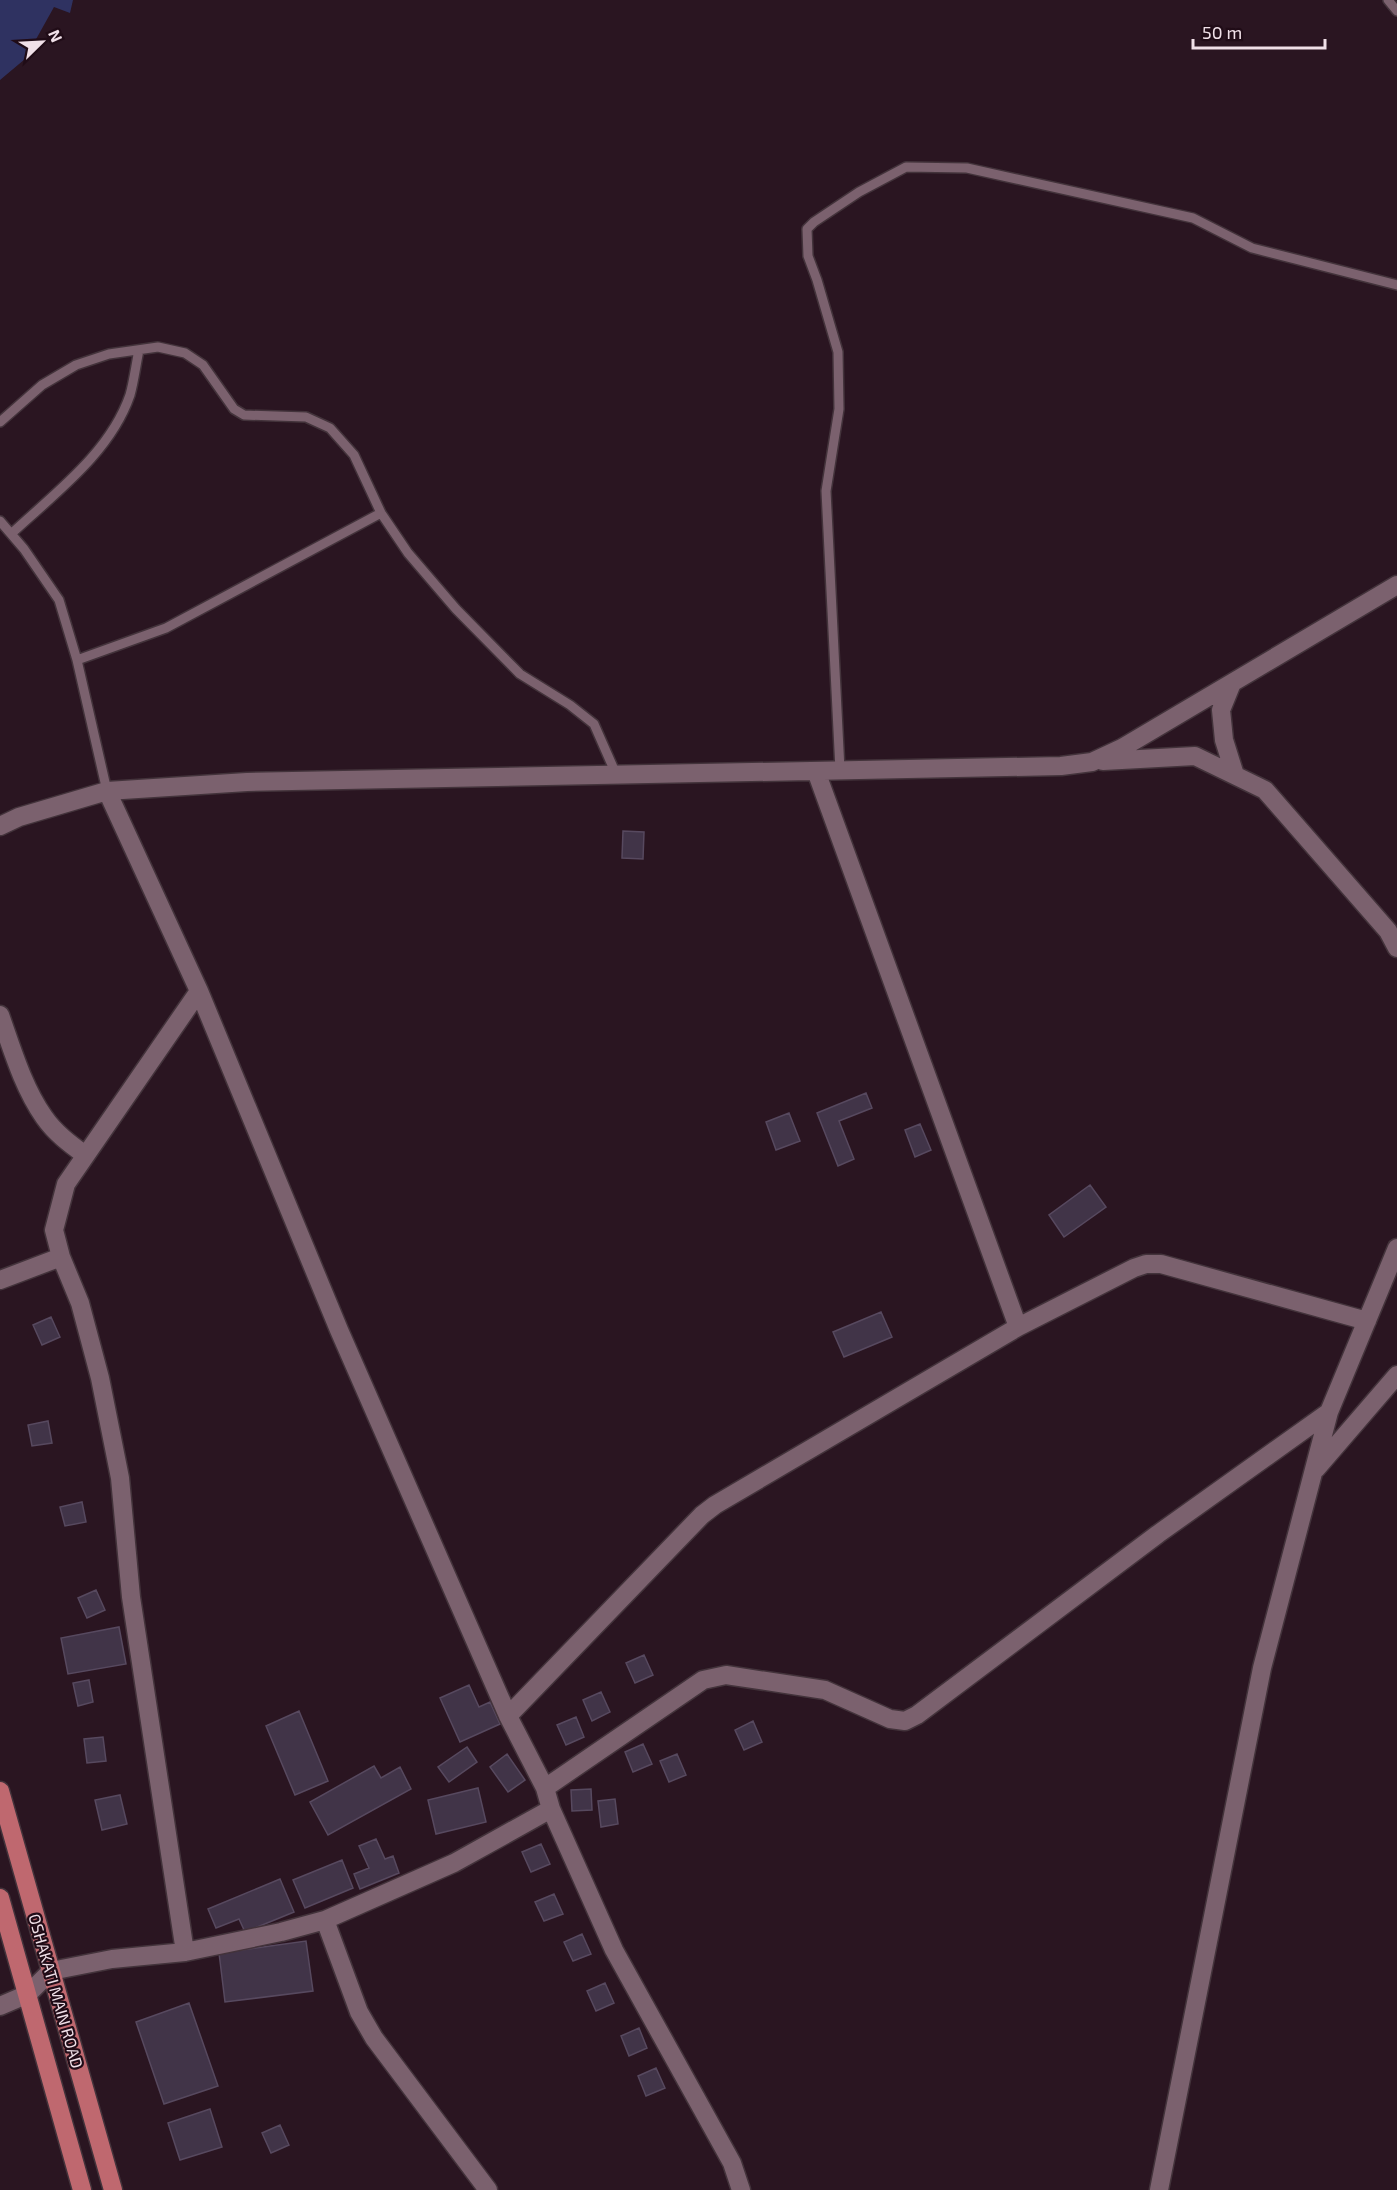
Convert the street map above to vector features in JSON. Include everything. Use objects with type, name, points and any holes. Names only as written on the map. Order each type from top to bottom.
[{"type":"main road","name":"OSHAKATI MAIN ROAD","points":[[0,1791],[113,2190]]},
{"type":"main road","name":"OSHAKATI MAIN ROAD","points":[[0,1898],[82,2190]]},
{"type":"street","points":[[1092,762],[1122,748],[1397,585]]},
{"type":"street","points":[[1232,683],[1221,710],[1224,740],[1235,774]]},
{"type":"street","points":[[0,826],[19,817],[107,791],[247,782],[1061,766],[1195,756],[1265,790],[1388,931],[1397,948]]},
{"type":"street","points":[[816,771],[1018,1327]]},
{"type":"street","points":[[107,791],[199,991],[339,1330],[508,1716],[545,1788],[551,1809],[614,1950],[732,2163],[741,2190]]},
{"type":"street","points":[[185,1952],[131,1597],[120,1478],[98,1367],[80,1303],[61,1257],[54,1230],[66,1184],[199,991]]},
{"type":"street","points":[[0,1015],[22,1074],[44,1117],[64,1140],[85,1155]]},
{"type":"street","points":[[1159,2190],[1262,1668],[1329,1412],[1397,1248]]},
{"type":"street","points":[[0,1280],[61,1257]]},
{"type":"street","points":[[508,1716],[715,1504],[1018,1327],[1134,1268],[1146,1264],[1161,1264],[1366,1321]]},
{"type":"street","points":[[1312,1473],[1397,1375]]},
{"type":"street","points":[[545,1788],[703,1680],[726,1675],[825,1690],[890,1719],[905,1721],[1158,1534],[1329,1412]]},
{"type":"street","points":[[0,2006],[28,1994],[51,1971],[111,1959],[185,1952],[281,1932],[325,1920],[454,1863],[551,1809]]},
{"type":"street","points":[[325,1920],[359,2012],[374,2038],[488,2190]]},
{"type":"lane","points":[[1388,0],[1397,11]]},
{"type":"lane","points":[[840,770],[826,491],[840,409],[838,352],[808,256],[807,229],[814,222],[859,192],[906,167],[966,168],[1192,219],[1252,248],[1397,285]]},
{"type":"lane","points":[[0,422],[42,385],[76,364],[109,354],[158,347],[185,354],[203,365],[234,410],[244,415],[306,417],[330,428],[354,455],[381,513],[408,553],[456,609],[520,674],[570,705],[594,724],[616,774]]},
{"type":"lane","points":[[11,534],[99,449],[112,433],[130,394],[139,350]]},
{"type":"lane","points":[[77,660],[166,628],[381,513]]},
{"type":"lane","points":[[0,521],[24,549],[59,600],[77,660],[107,791]]},
{"type":"water","points":[[0,0],[73,0],[70,13],[54,7],[25,59],[0,80]]},
{"type":"building","points":[[623,831],[644,832],[643,859],[622,858]]},
{"type":"building","points":[[866,1093],[872,1108],[839,1121],[854,1159],[838,1166],[817,1113]]},
{"type":"building","points":[[789,1113],[800,1141],[776,1150],[766,1122]]},
{"type":"building","points":[[920,1124],[931,1150],[915,1157],[905,1130]]},
{"type":"building","points":[[1090,1185],[1106,1207],[1064,1237],[1049,1215]]},
{"type":"building","points":[[881,1312],[892,1337],[844,1357],[833,1332]]},
{"type":"building","points":[[51,1317],[60,1337],[42,1345],[33,1325]]},
{"type":"building","points":[[48,1421],[52,1443],[32,1446],[28,1425]]},
{"type":"building","points":[[82,1502],[86,1522],[65,1526],[60,1507]]},
{"type":"building","points":[[96,1590],[105,1610],[87,1618],[78,1598]]},
{"type":"building","points":[[119,1627],[126,1664],[68,1674],[61,1638]]},
{"type":"building","points":[[644,1655],[653,1675],[635,1683],[626,1663]]},
{"type":"building","points":[[89,1680],[93,1702],[78,1706],[73,1683]]},
{"type":"building","points":[[469,1685],[479,1707],[490,1702],[500,1724],[460,1742],[440,1698]]},
{"type":"building","points":[[601,1692],[610,1712],[592,1721],[583,1700]]},
{"type":"building","points":[[299,1711],[328,1781],[295,1795],[266,1726]]},
{"type":"building","points":[[576,1717],[584,1737],[566,1745],[557,1725]]},
{"type":"building","points":[[753,1721],[762,1742],[744,1750],[735,1730]]},
{"type":"building","points":[[103,1737],[106,1761],[87,1763],[84,1739]]},
{"type":"building","points":[[643,1744],[652,1764],[633,1772],[625,1752]]},
{"type":"building","points":[[467,1747],[477,1762],[449,1782],[438,1767]]},
{"type":"building","points":[[507,1754],[525,1780],[508,1792],[490,1767]]},
{"type":"building","points":[[677,1754],[686,1775],[669,1782],[660,1761]]},
{"type":"building","points":[[374,1766],[381,1778],[400,1767],[411,1789],[328,1835],[310,1802]]},
{"type":"building","points":[[478,1788],[486,1822],[436,1834],[428,1800]]},
{"type":"building","points":[[591,1789],[592,1810],[572,1811],[571,1790]]},
{"type":"building","points":[[120,1795],[127,1824],[102,1830],[95,1800]]},
{"type":"building","points":[[615,1799],[618,1824],[601,1827],[598,1801]]},
{"type":"building","points":[[376,1839],[385,1859],[393,1856],[399,1873],[360,1889],[354,1874],[369,1868],[359,1846]]},
{"type":"building","points":[[541,1844],[550,1864],[531,1872],[522,1852]]},
{"type":"building","points":[[342,1860],[353,1888],[305,1908],[293,1880]]},
{"type":"building","points":[[280,1879],[294,1912],[245,1932],[239,1919],[216,1928],[208,1909]]},
{"type":"building","points":[[554,1894],[563,1914],[544,1921],[535,1902]]},
{"type":"building","points":[[582,1934],[591,1954],[573,1961],[564,1942]]},
{"type":"building","points":[[306,1941],[313,1991],[225,2002],[219,1953]]},
{"type":"building","points":[[605,1983],[614,2003],[596,2011],[587,1991]]},
{"type":"building","points":[[189,2003],[218,2086],[164,2104],[136,2022]]},
{"type":"building","points":[[639,2028],[647,2048],[629,2056],[621,2036]]},
{"type":"building","points":[[656,2068],[665,2088],[646,2096],[638,2076]]},
{"type":"building","points":[[210,2109],[222,2147],[180,2160],[168,2123]]},
{"type":"building","points":[[280,2125],[289,2145],[271,2153],[262,2133]]}]
